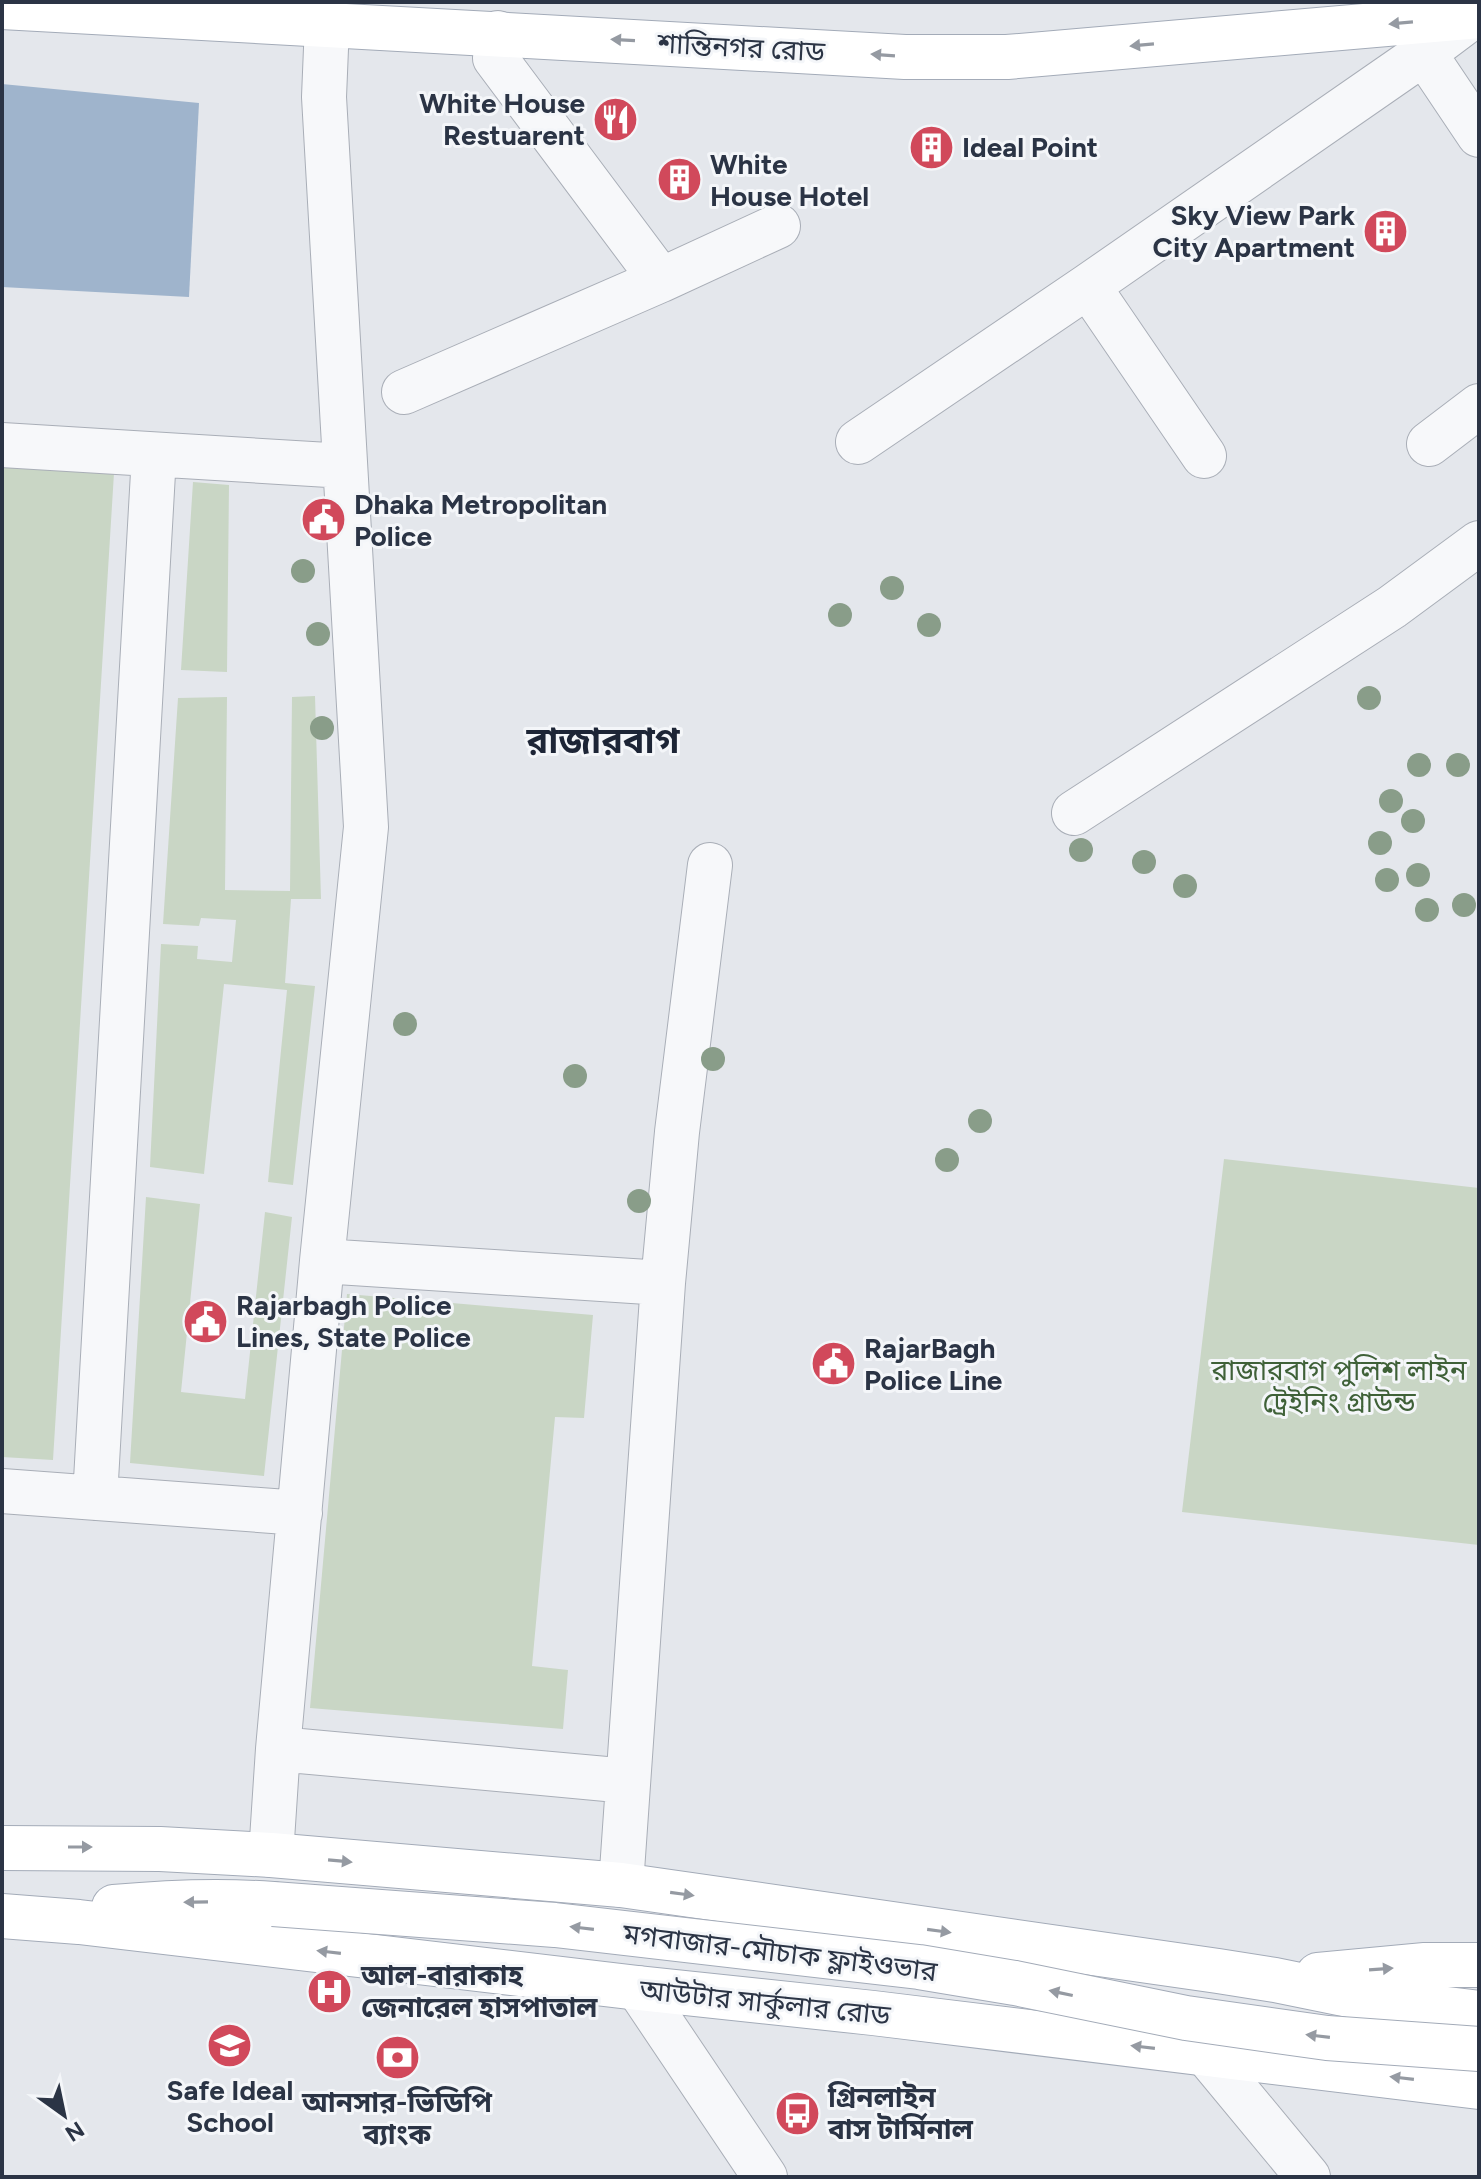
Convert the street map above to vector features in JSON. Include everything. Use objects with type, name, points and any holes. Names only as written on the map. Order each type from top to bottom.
[{"type":"main road","name":"শান্তিনগর রোড","points":[[2,7],[328,13],[498,33],[905,57],[1007,57],[1476,16]]},
{"type":"main road","points":[[2,1848],[160,1849],[271,1855],[621,1885],[1218,1971],[1373,2000],[1479,2013]]},
{"type":"main road","name":"মগবাজার-মৌচাক ফ্লাইওভার","points":[[79,1922],[114,1907],[229,1901],[555,1925],[919,1967],[1186,2018],[1327,2038],[1479,2049]]},
{"type":"main road","name":"আউটার সার্কুলার রোড","points":[[2,1916],[79,1922],[873,2013],[1479,2087]]},
{"type":"main road","points":[[1275,1980],[1425,1965],[1479,1965]]},
{"type":"main road","points":[[1207,2055],[1218,1971]]},
{"type":"street","points":[[271,1855],[322,1261],[366,827],[324,97],[328,13]]},
{"type":"street","points":[[858,442],[1476,16]]},
{"type":"street","points":[[498,33],[495,58],[661,280]]},
{"type":"street","points":[[1424,53],[1479,135]]},
{"type":"street","points":[[404,392],[778,226]]},
{"type":"street","points":[[1088,286],[1204,456]]},
{"type":"street","points":[[1429,444],[1479,406]]},
{"type":"street","points":[[2,445],[345,466]]},
{"type":"street","points":[[95,1498],[154,455]]},
{"type":"street","points":[[1074,813],[1392,607],[1479,543]]},
{"type":"street","points":[[621,1885],[663,1283],[679,1116],[710,865]]},
{"type":"street","points":[[322,1261],[663,1283]]},
{"type":"street","points":[[2,1491],[300,1513]]},
{"type":"street","points":[[278,1749],[628,1781]]},
{"type":"street","points":[[638,1988],[765,2177]]},
{"type":"street","points":[[1207,2055],[1308,2177]]},
{"type":"green space","points":[[2,467],[114,473],[53,1460],[2,1457]]},
{"type":"green space","points":[[193,482],[229,485],[227,672],[181,670]]},
{"type":"green space","points":[[315,696],[321,899],[291,899],[285,983],[315,986],[293,1185],[268,1182],[287,990],[224,984],[204,1174],[150,1167],[161,944],[198,946],[197,959],[232,962],[236,920],[201,918],[199,926],[163,924],[178,698],[227,697],[225,890],[290,891],[292,697]]},
{"type":"green space","name":"রাজারবাগ পুলিশ লাইন ট্রেইনিং গ্রাউন্ড","points":[[1224,1159],[1479,1188],[1479,1545],[1182,1512]]},
{"type":"green space","points":[[146,1197],[200,1204],[181,1392],[245,1399],[265,1212],[292,1217],[264,1476],[130,1463]]},
{"type":"green space","points":[[347,1294],[593,1315],[584,1418],[555,1417],[532,1666],[568,1670],[563,1729],[310,1708]]},
{"type":"water","points":[[2,84],[199,103],[189,297],[2,287]]},
{"type":"place","name":"White House Restuarent","points":[[616,119]]},
{"type":"place","name":"Ideal Point","points":[[931,147]]},
{"type":"place","name":"White House Hotel","points":[[679,180]]},
{"type":"place","name":"Sky View Park City Apartment","points":[[1386,231]]},
{"type":"place","name":"Dhaka Metropolitan Police","points":[[323,520]]},
{"type":"place","name":"Rajarbagh Police Lines, State Police","points":[[205,1321]]},
{"type":"place","name":"RajarBagh Police Line","points":[[833,1364]]},
{"type":"place","name":"আল-বারাকাহ জেনারেল হাসপাতাল","points":[[330,1991]]},
{"type":"place","name":"Safe Ideal School","points":[[230,2046]]},
{"type":"place","name":"আনসার-ভিডিপি ব্যাংক","points":[[397,2058]]},
{"type":"place","name":"গ্রিনলাইন বাস টার্মিনাল","points":[[797,2113]]},
{"type":"district","name":"রাজারবাগ","points":[[603,740]]}]
